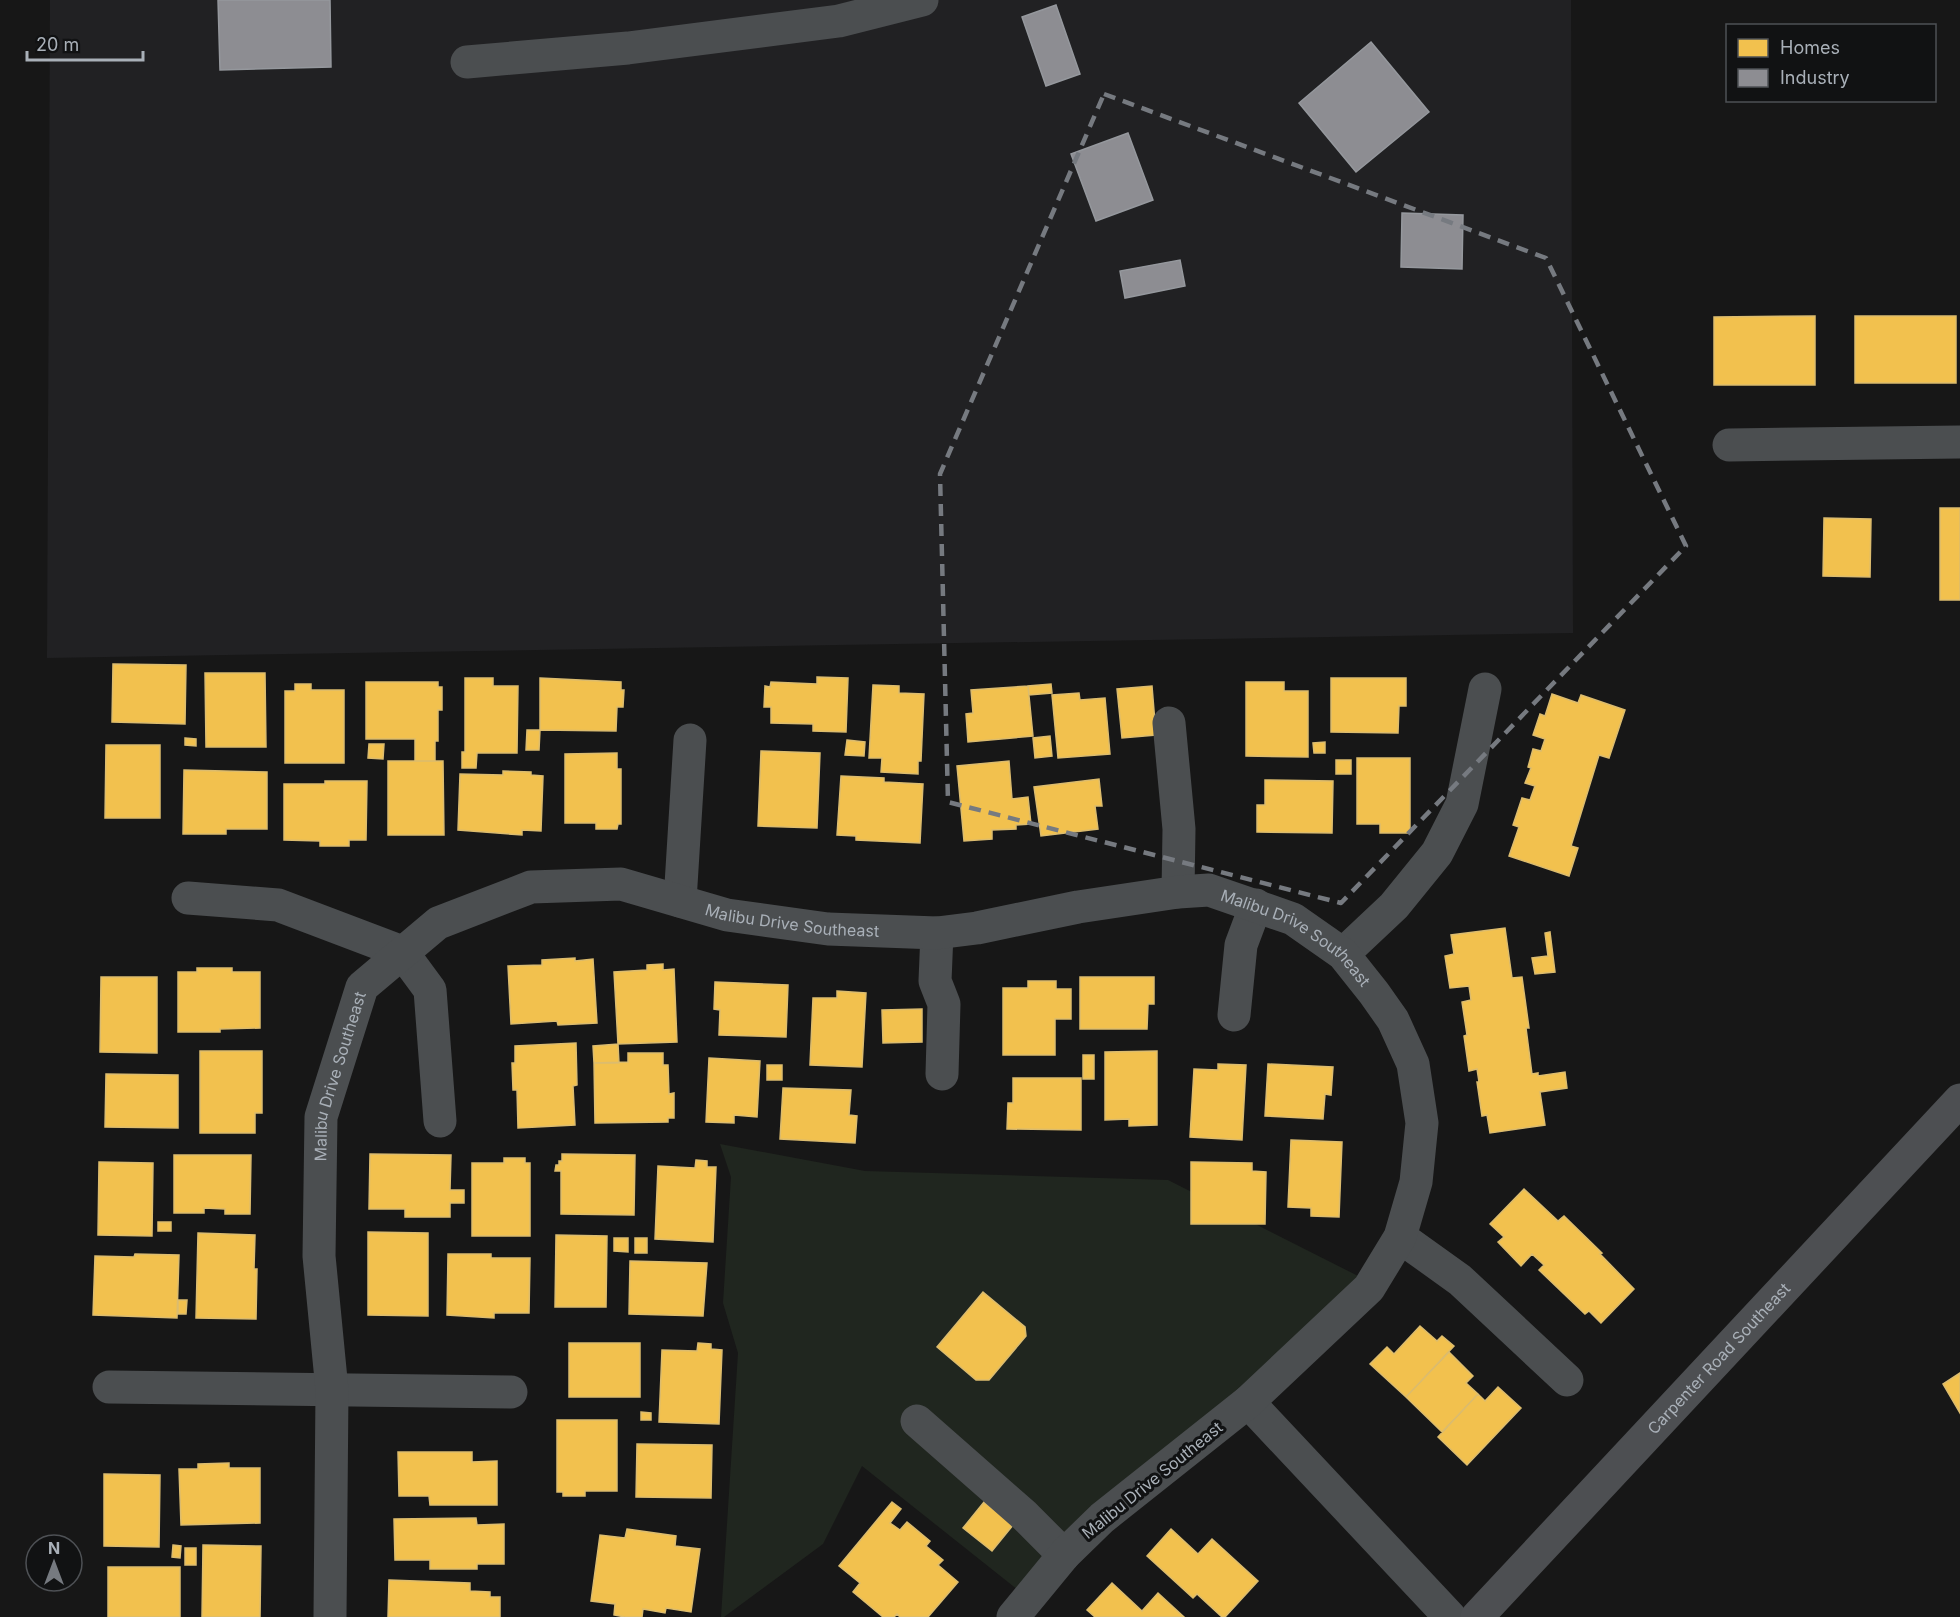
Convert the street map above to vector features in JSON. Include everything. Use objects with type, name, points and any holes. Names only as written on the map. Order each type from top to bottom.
[{"type":"main road","name":"Carpenter Road Southeast","points":[[1477,1617],[1960,1100]]},
{"type":"street","points":[[467,62],[628,48],[828,22],[922,0]]},
{"type":"street","points":[[1729,445],[1960,442]]},
{"type":"street","points":[[1343,954],[1394,906],[1437,854],[1462,804],[1485,689]]},
{"type":"street","points":[[1169,723],[1179,829],[1178,892]]},
{"type":"street","points":[[680,901],[690,740]]},
{"type":"street","name":"Malibu Drive Southeast","points":[[330,1617],[332,1390],[319,1256],[321,1117],[362,987],[402,952],[438,923],[531,887],[621,884],[728,915],[828,929],[937,933],[1078,907],[1178,892],[1209,890],[1293,919],[1343,954],[1393,1020],[1413,1064],[1422,1123],[1416,1182],[1400,1237],[1369,1288],[1248,1402],[1101,1518],[1064,1555],[1013,1617]]},
{"type":"street","points":[[188,898],[278,904],[402,952],[430,990],[440,1121]]},
{"type":"street","points":[[1234,1015],[1241,945],[1256,905]]},
{"type":"street","points":[[937,933],[935,981],[944,1004],[942,1074]]},
{"type":"street","points":[[1400,1237],[1460,1280],[1567,1380]]},
{"type":"street","points":[[109,1387],[511,1392]]},
{"type":"street","points":[[1248,1402],[1450,1617]]},
{"type":"street","points":[[917,1421],[1024,1515],[1064,1555]]},
{"type":"highlighted area","points":[[1104,94],[1546,258],[1686,546],[1341,903],[948,802],[940,474]]},
{"type":"shaded area","points":[[50,0],[1571,0],[1573,633],[47,658]]},
{"type":"shaded area","points":[[720,1144],[865,1171],[1168,1180],[1368,1281],[1023,1594],[862,1466],[823,1544],[721,1617],[738,1353],[723,1303],[731,1177]]},
{"type":"building: Homes","points":[[1815,316],[1815,385],[1714,385],[1714,317]]},
{"type":"building: Homes","points":[[1855,316],[1956,316],[1956,383],[1855,383]]},
{"type":"building: Homes","points":[[1940,508],[1960,508],[1960,600],[1940,600]]},
{"type":"building: Homes","points":[[1824,518],[1871,519],[1870,577],[1823,576]]},
{"type":"building: Homes","points":[[113,664],[186,665],[185,724],[112,722]]},
{"type":"building: Homes","points":[[205,673],[265,673],[266,747],[206,747]]},
{"type":"building: Homes","points":[[817,677],[848,678],[846,732],[813,731],[813,724],[771,723],[771,707],[764,707],[765,686],[770,687],[771,682],[817,684]]},
{"type":"building: Homes","points":[[465,678],[493,678],[493,686],[518,686],[517,753],[477,753],[476,768],[462,768],[462,752],[465,752]]},
{"type":"building: Homes","points":[[540,678],[621,682],[621,690],[624,690],[623,707],[617,707],[616,731],[540,730]]},
{"type":"building: Homes","points":[[1331,678],[1406,678],[1406,706],[1399,706],[1398,733],[1331,732]]},
{"type":"building: Homes","points":[[366,682],[438,682],[438,687],[442,687],[442,710],[438,710],[438,741],[435,741],[435,761],[415,761],[415,739],[366,739]]},
{"type":"building: Homes","points":[[1246,682],[1284,682],[1284,691],[1308,691],[1308,757],[1246,756]]},
{"type":"building: Homes","points":[[295,684],[311,684],[311,690],[344,690],[344,763],[285,763],[285,691],[295,691]]},
{"type":"building: Homes","points":[[1051,684],[1052,693],[1029,695],[1028,686]]},
{"type":"building: Homes","points":[[873,685],[899,686],[899,693],[924,694],[921,761],[918,761],[918,774],[881,772],[882,758],[869,758]]},
{"type":"building: Homes","points":[[1028,686],[1033,736],[968,742],[966,714],[973,713],[971,690]]},
{"type":"building: Homes","points":[[1152,686],[1156,735],[1122,738],[1117,689]]},
{"type":"building: Homes","points":[[1079,693],[1080,700],[1105,698],[1110,754],[1058,758],[1052,695]]},
{"type":"building: Homes","points":[[1552,694],[1578,703],[1581,695],[1625,710],[1609,758],[1599,755],[1571,846],[1578,848],[1569,876],[1509,856],[1519,827],[1513,825],[1522,798],[1530,800],[1535,786],[1525,783],[1531,768],[1528,767],[1533,749],[1541,751],[1545,739],[1533,735],[1540,714],[1545,716]]},
{"type":"building: Homes","points":[[527,730],[540,730],[539,750],[526,750]]},
{"type":"building: Homes","points":[[1050,736],[1052,756],[1035,758],[1033,738]]},
{"type":"building: Homes","points":[[185,738],[196,739],[196,746],[185,745]]},
{"type":"building: Homes","points":[[847,740],[865,742],[864,756],[845,755]]},
{"type":"building: Homes","points":[[1325,742],[1325,753],[1314,753],[1313,743]]},
{"type":"building: Homes","points":[[369,744],[384,744],[383,759],[368,758]]},
{"type":"building: Homes","points":[[106,745],[160,745],[160,818],[105,818]]},
{"type":"building: Homes","points":[[761,751],[820,753],[817,828],[758,826]]},
{"type":"building: Homes","points":[[617,753],[617,769],[621,769],[621,824],[618,824],[617,829],[596,829],[596,823],[565,823],[565,754]]},
{"type":"building: Homes","points":[[1357,758],[1410,758],[1410,833],[1380,833],[1380,824],[1357,824]]},
{"type":"building: Homes","points":[[1336,760],[1351,760],[1351,774],[1336,774]]},
{"type":"building: Homes","points":[[388,761],[443,761],[444,835],[388,835]]},
{"type":"building: Homes","points":[[1009,761],[1012,799],[1028,797],[1031,824],[1016,825],[1016,829],[992,830],[992,839],[964,841],[957,766]]},
{"type":"building: Homes","points":[[184,770],[267,772],[267,829],[226,829],[226,834],[183,834]]},
{"type":"building: Homes","points":[[503,771],[531,772],[531,775],[543,776],[541,831],[522,830],[522,835],[458,830],[460,774],[503,775]]},
{"type":"building: Homes","points":[[841,776],[884,778],[884,782],[923,784],[920,843],[856,840],[856,836],[837,835]]},
{"type":"building: Homes","points":[[1099,779],[1102,806],[1095,806],[1098,829],[1041,836],[1034,787]]},
{"type":"building: Homes","points":[[1265,780],[1333,781],[1332,833],[1257,832],[1257,805],[1265,805]]},
{"type":"building: Homes","points":[[325,781],[367,781],[366,840],[349,840],[349,846],[320,846],[320,841],[284,840],[284,784],[325,784]]},
{"type":"building: Homes","points":[[1505,928],[1512,978],[1522,977],[1532,1074],[1538,1073],[1538,1076],[1565,1072],[1567,1088],[1540,1092],[1545,1125],[1490,1133],[1487,1115],[1482,1116],[1477,1069],[1469,1071],[1464,1036],[1467,1035],[1462,1002],[1471,1000],[1469,986],[1450,988],[1445,956],[1454,954],[1451,935]]},
{"type":"building: Homes","points":[[1550,932],[1555,972],[1535,974],[1532,958],[1548,956],[1545,933]]},
{"type":"building: Homes","points":[[575,958],[575,961],[593,959],[597,1023],[558,1025],[557,1021],[511,1024],[508,966],[542,965],[542,960]]},
{"type":"building: Homes","points":[[663,964],[663,970],[674,969],[677,1042],[618,1044],[614,972],[647,970],[647,965]]},
{"type":"building: Homes","points":[[197,968],[232,968],[232,972],[260,972],[260,1028],[220,1029],[220,1032],[178,1032],[178,972],[197,972]]},
{"type":"building: Homes","points":[[101,977],[157,977],[157,1053],[100,1052]]},
{"type":"building: Homes","points":[[1080,977],[1154,977],[1154,1004],[1148,1004],[1147,1029],[1080,1029]]},
{"type":"building: Homes","points":[[1028,981],[1056,981],[1056,989],[1071,989],[1071,1019],[1055,1019],[1055,1055],[1003,1055],[1003,988],[1028,988]]},
{"type":"building: Homes","points":[[715,982],[788,985],[786,1037],[719,1035],[720,1010],[714,1009]]},
{"type":"building: Homes","points":[[837,991],[866,993],[862,1067],[810,1065],[813,998],[837,998]]},
{"type":"building: Homes","points":[[922,1009],[922,1042],[883,1043],[882,1010]]},
{"type":"building: Homes","points":[[576,1043],[577,1085],[573,1086],[575,1125],[518,1128],[517,1090],[513,1090],[512,1063],[515,1063],[515,1046]]},
{"type":"building: Homes","points":[[618,1044],[619,1063],[594,1063],[593,1046]]},
{"type":"building: Homes","points":[[200,1051],[262,1051],[262,1113],[255,1113],[255,1133],[200,1133]]},
{"type":"building: Homes","points":[[1157,1051],[1157,1125],[1129,1126],[1129,1119],[1105,1120],[1105,1052]]},
{"type":"building: Homes","points":[[628,1053],[663,1053],[663,1065],[668,1065],[669,1094],[674,1093],[674,1118],[668,1118],[668,1122],[595,1123],[594,1063],[628,1062]]},
{"type":"building: Homes","points":[[1083,1055],[1094,1055],[1094,1079],[1083,1079]]},
{"type":"building: Homes","points":[[709,1058],[760,1061],[757,1117],[734,1115],[734,1123],[706,1122]]},
{"type":"building: Homes","points":[[1218,1064],[1246,1065],[1242,1140],[1190,1137],[1194,1069],[1218,1070]]},
{"type":"building: Homes","points":[[1268,1064],[1333,1067],[1331,1095],[1325,1094],[1323,1119],[1265,1116]]},
{"type":"building: Homes","points":[[767,1065],[782,1065],[782,1080],[767,1080]]},
{"type":"building: Homes","points":[[106,1074],[178,1075],[178,1128],[105,1127]]},
{"type":"building: Homes","points":[[1013,1078],[1081,1078],[1081,1130],[1007,1129],[1008,1103],[1013,1103]]},
{"type":"building: Homes","points":[[783,1088],[851,1090],[849,1115],[857,1116],[855,1143],[780,1139]]},
{"type":"building: Homes","points":[[1291,1140],[1342,1142],[1339,1217],[1311,1216],[1311,1208],[1288,1207]]},
{"type":"building: Homes","points":[[370,1154],[451,1155],[450,1190],[464,1190],[464,1203],[450,1203],[450,1217],[405,1217],[405,1209],[369,1209]]},
{"type":"building: Homes","points":[[562,1154],[635,1155],[634,1215],[561,1214],[561,1171],[555,1171],[556,1165],[562,1161]]},
{"type":"building: Homes","points":[[174,1155],[251,1155],[250,1214],[225,1214],[225,1209],[204,1208],[204,1213],[174,1213]]},
{"type":"building: Homes","points":[[504,1158],[525,1158],[525,1163],[530,1163],[530,1236],[472,1236],[472,1163],[504,1163]]},
{"type":"building: Homes","points":[[696,1160],[707,1161],[707,1167],[716,1167],[713,1242],[655,1239],[658,1166],[695,1168]]},
{"type":"building: Homes","points":[[99,1162],[153,1163],[152,1236],[98,1235]]},
{"type":"building: Homes","points":[[1191,1162],[1252,1163],[1252,1171],[1266,1172],[1265,1224],[1191,1224]]},
{"type":"building: Homes","points":[[1524,1189],[1558,1221],[1564,1216],[1602,1253],[1600,1254],[1634,1289],[1601,1323],[1589,1311],[1585,1314],[1539,1270],[1544,1265],[1532,1254],[1521,1266],[1498,1242],[1504,1237],[1490,1224]]},
{"type":"building: Homes","points":[[158,1222],[171,1222],[171,1231],[158,1231]]},
{"type":"building: Homes","points":[[368,1232],[428,1233],[428,1316],[368,1315]]},
{"type":"building: Homes","points":[[198,1233],[255,1235],[256,1319],[196,1318]]},
{"type":"building: Homes","points":[[556,1235],[607,1236],[606,1307],[555,1307]]},
{"type":"building: Homes","points":[[614,1238],[628,1238],[628,1252],[614,1251]]},
{"type":"building: Homes","points":[[635,1238],[647,1238],[647,1253],[635,1253]]},
{"type":"building: Homes","points":[[135,1254],[179,1255],[177,1318],[93,1315],[95,1256],[134,1257]]},
{"type":"building: Homes","points":[[448,1254],[491,1254],[491,1258],[530,1258],[529,1313],[494,1313],[494,1318],[447,1315]]},
{"type":"building: Homes","points":[[630,1261],[707,1263],[703,1316],[629,1314]]},
{"type":"building: Homes","points":[[983,1292],[1025,1327],[1026,1336],[989,1380],[976,1380],[937,1347]]},
{"type":"building: Homes","points":[[178,1300],[187,1300],[186,1314],[178,1314]]},
{"type":"building: Homes","points":[[1420,1326],[1437,1341],[1442,1336],[1454,1346],[1406,1397],[1370,1364],[1387,1347],[1394,1354]]},
{"type":"building: Homes","points":[[569,1343],[640,1343],[640,1397],[569,1397]]},
{"type":"building: Homes","points":[[698,1343],[711,1344],[711,1349],[722,1350],[719,1424],[659,1422],[662,1350],[697,1351]]},
{"type":"building: Homes","points":[[1449,1352],[1473,1376],[1466,1383],[1478,1394],[1442,1432],[1406,1397]]},
{"type":"building: Homes","points":[[1960,1373],[1960,1413],[1943,1384]]},
{"type":"building: Homes","points":[[1498,1387],[1521,1408],[1467,1465],[1438,1437],[1478,1394],[1485,1401]]},
{"type":"building: Homes","points":[[641,1412],[651,1413],[651,1420],[641,1420]]},
{"type":"building: Homes","points":[[557,1420],[617,1420],[617,1491],[585,1491],[585,1496],[563,1496],[563,1492],[557,1492]]},
{"type":"building: Homes","points":[[637,1444],[712,1445],[711,1498],[636,1497]]},
{"type":"building: Homes","points":[[398,1452],[472,1452],[472,1462],[497,1461],[497,1505],[430,1505],[429,1496],[399,1496]]},
{"type":"building: Homes","points":[[229,1463],[229,1468],[260,1468],[260,1523],[181,1525],[179,1469],[198,1469],[198,1464]]},
{"type":"building: Homes","points":[[104,1474],[160,1475],[159,1547],[104,1546]]},
{"type":"building: Homes","points":[[892,1502],[901,1509],[890,1523],[900,1530],[907,1522],[930,1541],[926,1546],[943,1560],[938,1565],[958,1582],[928,1617],[900,1617],[897,1614],[894,1617],[883,1617],[853,1592],[860,1583],[839,1566]]},
{"type":"building: Homes","points":[[984,1502],[1013,1525],[992,1551],[963,1528]]},
{"type":"building: Homes","points":[[476,1518],[477,1525],[504,1524],[504,1564],[477,1564],[477,1569],[430,1569],[430,1560],[395,1560],[394,1519]]},
{"type":"building: Homes","points":[[627,1529],[676,1536],[675,1546],[700,1549],[691,1612],[666,1608],[665,1613],[643,1609],[642,1617],[625,1617],[614,1615],[615,1604],[591,1601],[600,1535],[625,1538]]},
{"type":"building: Homes","points":[[1171,1529],[1198,1554],[1212,1539],[1258,1581],[1225,1617],[1222,1617],[1197,1594],[1193,1598],[1147,1556]]},
{"type":"building: Homes","points":[[173,1545],[181,1546],[180,1558],[172,1557]]},
{"type":"building: Homes","points":[[203,1545],[261,1546],[260,1617],[202,1617]]},
{"type":"building: Homes","points":[[185,1548],[196,1548],[196,1565],[185,1565]]},
{"type":"building: Homes","points":[[108,1567],[180,1567],[180,1617],[108,1617]]},
{"type":"building: Homes","points":[[389,1580],[470,1583],[470,1591],[490,1592],[490,1597],[500,1597],[500,1617],[388,1617]]},
{"type":"building: Homes","points":[[1112,1583],[1142,1611],[1158,1593],[1184,1617],[1095,1617],[1087,1610]]},
{"type":"building: Industry","points":[[218,0],[330,0],[331,67],[220,70]]},
{"type":"building: Industry","points":[[1056,5],[1080,74],[1046,86],[1022,17]]},
{"type":"building: Industry","points":[[1371,42],[1429,112],[1356,172],[1299,103]]},
{"type":"building: Industry","points":[[1128,133],[1153,200],[1096,221],[1071,154]]},
{"type":"building: Industry","points":[[1402,213],[1463,215],[1462,269],[1401,267]]},
{"type":"building: Industry","points":[[1180,260],[1185,286],[1125,298],[1120,271]]}]
